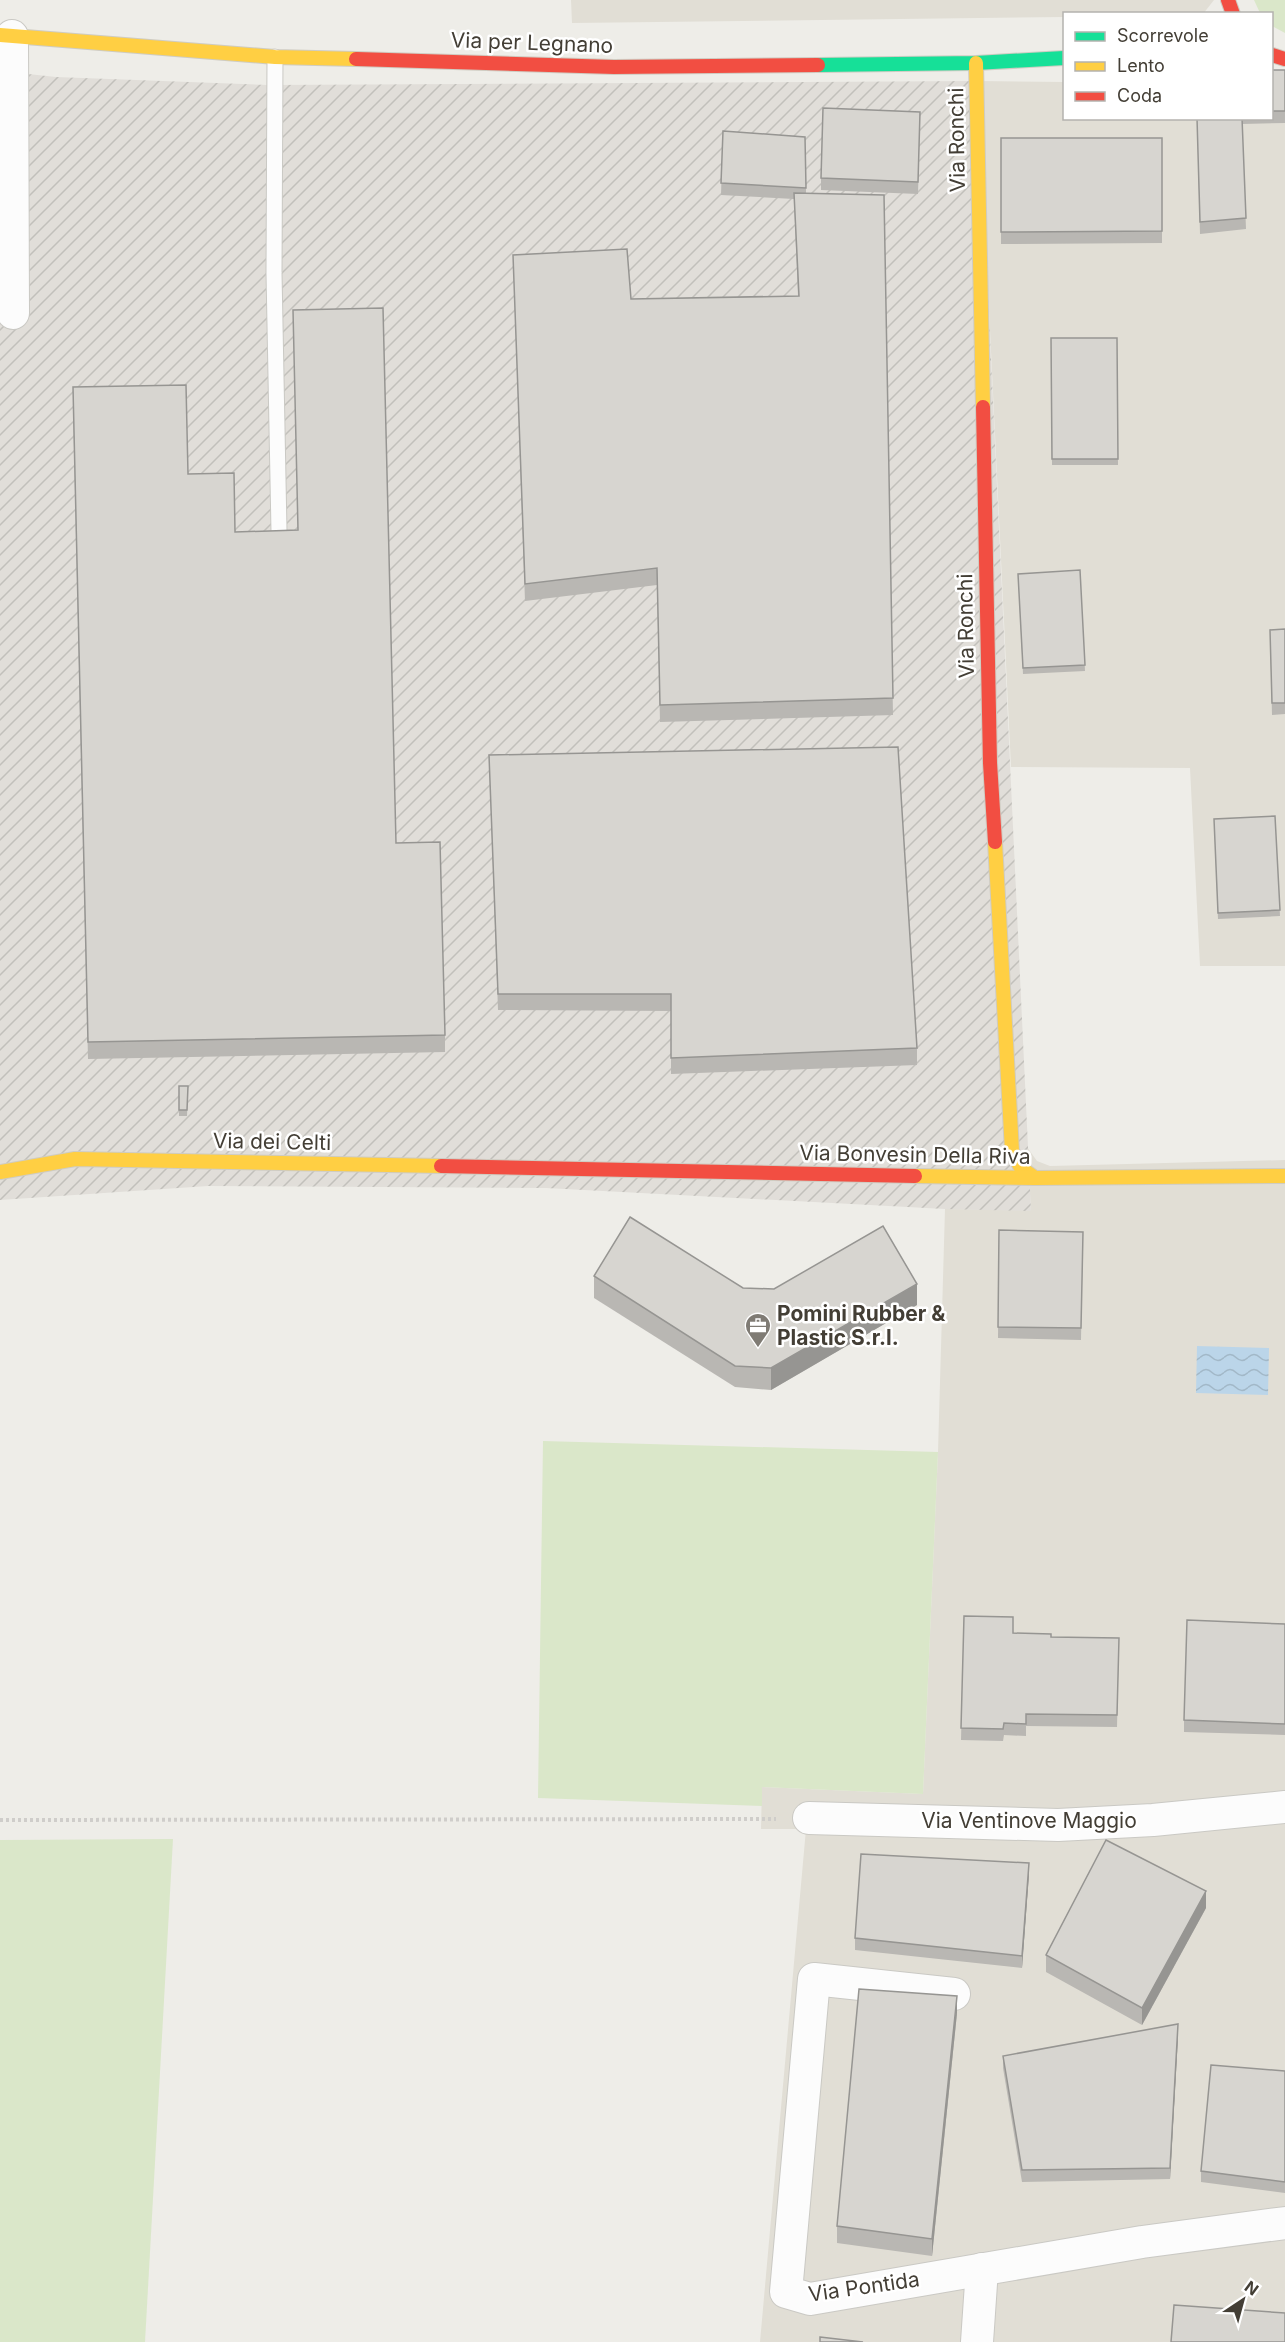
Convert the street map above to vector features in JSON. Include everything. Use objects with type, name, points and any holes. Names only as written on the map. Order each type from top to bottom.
[{"type":"street","name":"Via per Legnano","points":[[6,36],[275,57],[614,67],[976,63],[1063,58]]},
{"type":"street","points":[[6,36],[6,248],[13,313]]},
{"type":"street","name":"Via Ronchi","points":[[976,63],[990,775],[1012,1151],[1021,1168],[1035,1178]]},
{"type":"street","name":"Via dei Celti","points":[[0,1172],[75,1159],[544,1168]]},
{"type":"street","name":"Via Bonvesin Della Riva","points":[[544,1168],[1035,1178],[1285,1176]]},
{"type":"street","name":"Via Ventinove Maggio","points":[[809,1818],[1058,1825],[1153,1820],[1285,1808]]},
{"type":"street","name":"Via Pontida","points":[[954,1994],[814,1979],[786,2292],[810,2299],[1142,2242],[1285,2223]]},
{"type":"street","points":[[976,2342],[982,2269]]},
{"type":"lane","points":[[275,57],[274,273],[279,531]]},
{"type":"path","points":[[0,1820],[809,1818]]},
{"type":"shaded area","points":[[571,0],[1214,0],[1205,12],[1063,12],[1063,17],[572,23]]},
{"type":"shaded area","points":[[0,71],[56,77],[268,85],[978,81],[1031,1211],[945,1209],[546,1188],[208,1186],[0,1200]]},
{"type":"shaded area","points":[[978,81],[1063,82],[1063,120],[1273,120],[1285,81],[1285,966],[1200,966],[1190,768],[1011,767]]},
{"type":"shaded area","points":[[1027,1147],[1037,1161],[1050,1166],[1285,1160],[1285,2342],[760,2342],[806,1829],[761,1829],[762,1787],[923,1794],[938,1452],[945,1209],[1031,1210]]},
{"type":"green space","points":[[1254,0],[1285,0],[1285,33],[1273,27],[1273,12],[1260,12]]},
{"type":"green space","points":[[543,1441],[938,1452],[923,1794],[762,1787],[762,1806],[538,1798]]},
{"type":"green space","points":[[173,1839],[145,2342],[0,2342],[0,1840]]},
{"type":"water","points":[[1197,1346],[1269,1348],[1268,1395],[1196,1393]]},
{"type":"building","points":[[1273,70],[1285,70],[1285,111],[1273,111]]},
{"type":"building","points":[[823,108],[920,112],[918,182],[821,178]]},
{"type":"building","points":[[1197,120],[1242,120],[1246,218],[1200,222]]},
{"type":"building","points":[[723,131],[805,137],[806,188],[721,183]]},
{"type":"building","points":[[1001,138],[1162,138],[1162,231],[1001,232]]},
{"type":"building","points":[[794,193],[884,195],[893,698],[660,705],[657,568],[525,584],[513,255],[627,249],[631,299],[799,296]]},
{"type":"building","points":[[383,308],[396,843],[440,842],[445,1035],[88,1042],[73,387],[186,385],[188,474],[234,473],[235,532],[298,530],[293,310]]},
{"type":"building","points":[[1051,338],[1117,338],[1118,459],[1052,459]]},
{"type":"building","points":[[1080,570],[1085,665],[1023,668],[1018,574]]},
{"type":"building","points":[[1285,629],[1285,703],[1272,703],[1270,630]]},
{"type":"building","points":[[898,747],[917,1048],[671,1058],[671,994],[498,994],[489,755]]},
{"type":"building","points":[[1275,816],[1280,910],[1218,913],[1214,819]]},
{"type":"building","points":[[179,1086],[188,1086],[187,1110],[179,1110]]},
{"type":"building","name":"Pomini Rubber & Plastic S.r.l.","points":[[630,1217],[743,1288],[774,1289],[883,1226],[917,1284],[771,1368],[735,1366],[594,1276]]},
{"type":"building","points":[[999,1230],[1083,1232],[1081,1328],[998,1327]]},
{"type":"building","points":[[964,1616],[1013,1617],[1013,1633],[1051,1634],[1051,1637],[1119,1638],[1117,1715],[1026,1714],[1026,1724],[1004,1723],[1003,1729],[961,1728]]},
{"type":"building","points":[[1187,1620],[1285,1624],[1285,1724],[1184,1720]]},
{"type":"building","points":[[1106,1840],[1206,1891],[1142,2008],[1046,1955]]},
{"type":"building","points":[[861,1854],[1029,1863],[1022,1956],[855,1938]]},
{"type":"building","points":[[859,1989],[957,1996],[932,2239],[837,2226]]},
{"type":"building","points":[[1178,2024],[1170,2168],[1022,2170],[1003,2056]]},
{"type":"building","points":[[1211,2065],[1285,2071],[1285,2182],[1201,2171]]},
{"type":"building","points":[[1174,2305],[1285,2313],[1285,2342],[1171,2342]]},
{"type":"building","points":[[820,2337],[863,2342],[820,2342]]},
{"type":"traffic: fast","points":[[818,65],[976,63],[1063,58]]},
{"type":"traffic: slow","points":[[0,35],[275,57],[356,59]]},
{"type":"traffic: slow","points":[[976,63],[983,407]]},
{"type":"traffic: slow","points":[[995,842],[1012,1151],[1021,1168],[1035,1178]]},
{"type":"traffic: slow","points":[[0,1172],[75,1159],[441,1166]]},
{"type":"traffic: slow","points":[[915,1176],[1035,1178],[1285,1176]]},
{"type":"traffic: jam","points":[[1228,0],[1232,12]]},
{"type":"traffic: jam","points":[[1273,55],[1285,59]]},
{"type":"traffic: jam","points":[[356,59],[614,67],[818,65]]},
{"type":"traffic: jam","points":[[983,407],[990,763],[995,842]]},
{"type":"traffic: jam","points":[[441,1166],[915,1176]]},
{"type":"place","name":"Pomini Rubber & Plastic S.r.l.","points":[[758,1349]]}]
